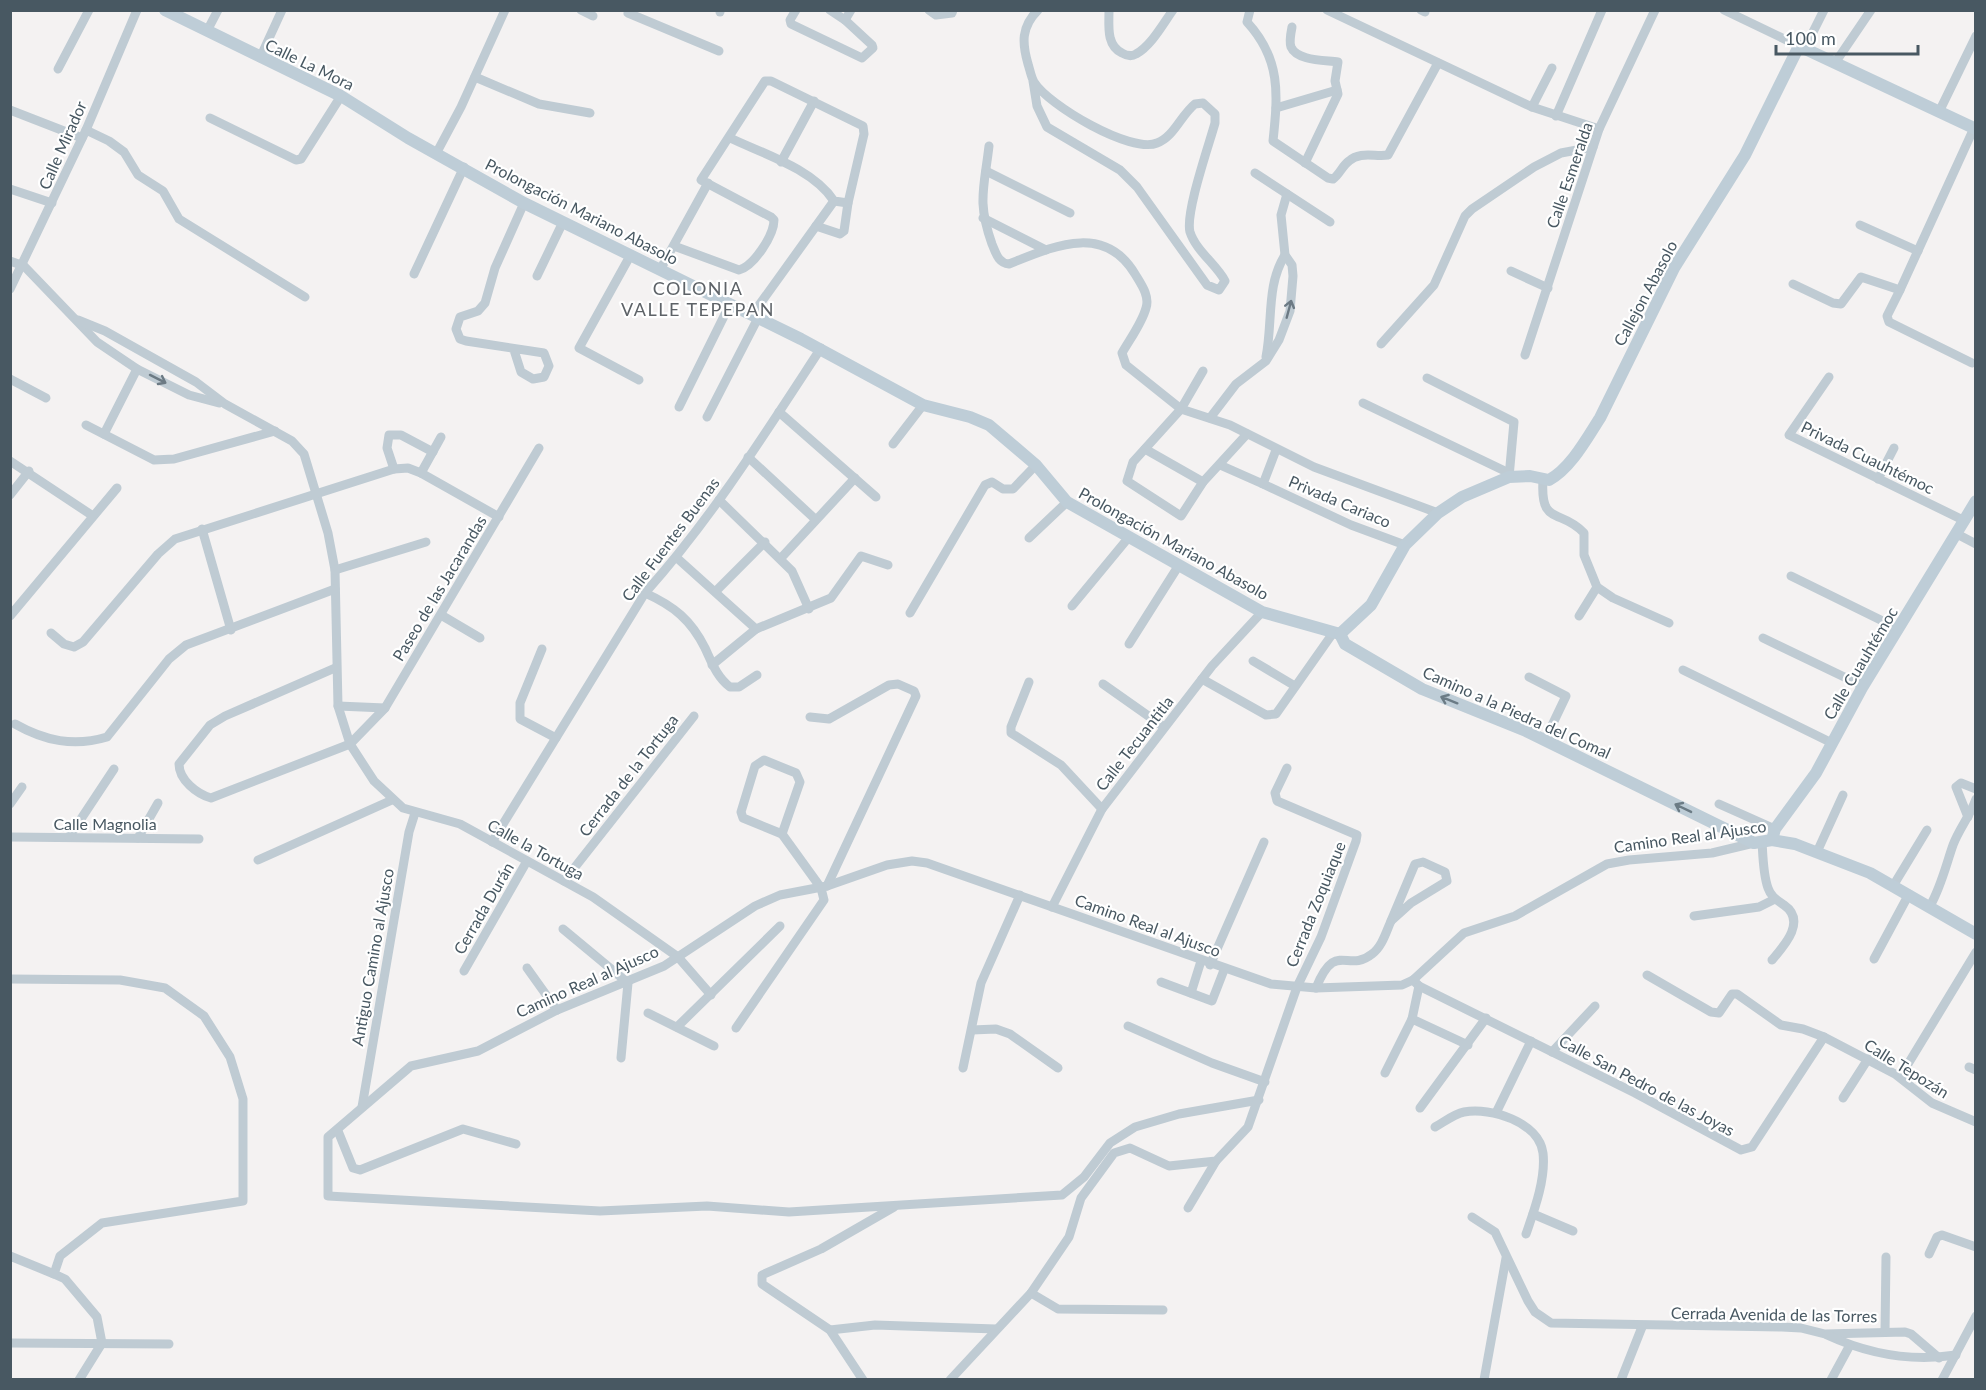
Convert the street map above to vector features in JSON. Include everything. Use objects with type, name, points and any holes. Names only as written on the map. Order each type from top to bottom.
[{"type":"street","points":[[58,69],[89,10]]},
{"type":"street","name":"Calle Mirador","points":[[10,289],[84,134],[136,10]]},
{"type":"street","name":"Calle La Mora","points":[[165,10],[341,96],[408,138],[437,152]]},
{"type":"street","points":[[207,31],[218,10]]},
{"type":"street","points":[[260,57],[282,10]]},
{"type":"street","points":[[437,152],[476,77],[505,10]]},
{"type":"street","points":[[580,10],[593,16]]},
{"type":"street","points":[[629,10],[628,13],[719,51]]},
{"type":"street","points":[[796,10],[790,20],[791,24],[862,58],[873,48],[872,45],[845,20],[830,10]]},
{"type":"street","points":[[845,20],[851,10]]},
{"type":"street","points":[[929,10],[936,15],[952,14],[953,10]]},
{"type":"street","points":[[1033,81],[1054,103],[1131,143],[1146,146],[1158,143],[1195,104],[1203,103],[1210,107],[1215,114],[1215,123],[1194,193],[1190,232],[1215,271],[1225,281],[1219,290],[1207,285],[1137,187],[1120,170],[1047,127],[1037,106],[1023,38],[1026,25],[1038,10]]},
{"type":"street","points":[[1109,10],[1110,42],[1117,51],[1127,56],[1134,55],[1145,46],[1173,10]]},
{"type":"street","points":[[1251,10],[1247,22],[1259,35],[1275,69],[1276,108],[1273,141],[1333,179],[1348,161],[1358,156],[1388,155],[1438,63]]},
{"type":"street","points":[[1327,10],[1532,107],[1599,129]]},
{"type":"street","points":[[1556,116],[1602,10]]},
{"type":"street","name":"Calle Esmeralda","points":[[1526,355],[1599,129],[1655,10]]},
{"type":"street","points":[[1724,10],[1975,128],[1887,316],[1889,322],[1972,363]]},
{"type":"street","points":[[1802,47],[1824,10]]},
{"type":"street","points":[[1835,63],[1871,10]]},
{"type":"street","points":[[1292,27],[1290,46],[1295,53],[1308,58],[1338,62],[1338,94],[1305,163]]},
{"type":"street","points":[[1939,112],[1976,36]]},
{"type":"street","name":"Callejon Abasolo","points":[[1543,480],[1557,476],[1600,418],[1674,268],[1744,155],[1802,47]]},
{"type":"street","points":[[1532,107],[1552,68]]},
{"type":"street","points":[[476,77],[539,104],[590,113]]},
{"type":"street","points":[[674,246],[740,270],[750,264],[773,230],[774,220],[771,217],[701,180],[765,81],[771,81],[863,126],[864,134],[844,231],[834,235],[816,226]]},
{"type":"street","points":[[1276,108],[1337,90]]},
{"type":"street","points":[[210,118],[296,160],[301,159],[341,96]]},
{"type":"street","points":[[781,162],[814,101]]},
{"type":"street","points":[[10,110],[109,141],[124,152],[138,175],[163,191],[179,219],[304,297]]},
{"type":"street","points":[[730,138],[781,162],[826,189],[834,201],[848,203]]},
{"type":"street","points":[[989,146],[981,204],[983,218],[998,258],[1003,264],[1009,264],[1046,249]]},
{"type":"street","points":[[1381,344],[1434,285],[1465,216],[1472,209],[1543,162],[1561,153],[1593,147]]},
{"type":"street","name":"Prolongación Mariano Abasolo","points":[[437,152],[524,203],[821,348],[923,405],[970,417],[989,425],[1036,465],[1066,502],[1262,612],[1336,633]]},
{"type":"street","points":[[414,274],[464,168]]},
{"type":"street","points":[[986,171],[1070,213]]},
{"type":"street","points":[[1255,173],[1330,222]]},
{"type":"street","points":[[660,270],[708,183]]},
{"type":"street","points":[[10,189],[52,203]]},
{"type":"street","points":[[1210,418],[1236,384],[1266,361],[1279,340],[1293,295],[1292,265],[1285,255],[1281,215],[1287,194]]},
{"type":"street","points":[[707,417],[755,316],[834,201]]},
{"type":"street","points":[[514,350],[460,339],[456,329],[460,317],[478,311],[485,303],[495,268],[524,203]]},
{"type":"street","points":[[983,218],[1046,249]]},
{"type":"street","points":[[537,276],[563,222]]},
{"type":"street","points":[[1860,225],[1918,251]]},
{"type":"street","name":"Privada Cariaco","points":[[1046,249],[1073,242],[1114,251],[1125,257],[1144,291],[1146,308],[1122,353],[1122,359],[1135,373],[1181,409],[1210,418],[1314,467],[1438,513]]},
{"type":"street","points":[[1266,361],[1270,335],[1272,286],[1276,269],[1285,255]]},
{"type":"street","points":[[630,256],[579,348],[639,380]]},
{"type":"street","points":[[10,261],[21,264],[98,342],[137,369],[189,395],[225,404]]},
{"type":"street","points":[[1511,271],[1548,288]]},
{"type":"street","points":[[1793,284],[1833,303],[1841,303],[1847,299],[1856,281],[1861,277],[1868,277],[1900,290]]},
{"type":"street","points":[[679,407],[730,304]]},
{"type":"street","points":[[78,320],[105,331],[147,354],[196,382],[225,404]]},
{"type":"street","name":"Calle Fuentes Buenas","points":[[492,842],[645,593],[677,558],[719,500],[821,348]]},
{"type":"street","points":[[104,434],[137,369]]},
{"type":"street","points":[[1203,371],[1181,409],[1133,462],[1127,482],[1181,516],[1203,482],[1246,434]]},
{"type":"street","name":"Privada Cuauhtémoc","points":[[1829,377],[1789,435],[1965,521]]},
{"type":"street","points":[[1427,378],[1510,418],[1514,428],[1509,475]]},
{"type":"street","points":[[10,379],[46,398]]},
{"type":"street","points":[[1363,403],[1509,475],[1530,476],[1543,480],[1542,500],[1545,508],[1584,533],[1584,555],[1597,587],[1613,598],[1669,623]]},
{"type":"street","name":"Calle la Tortuga","points":[[225,404],[292,441],[304,454],[335,570],[338,706],[350,744],[374,781],[392,800],[415,813],[442,817],[593,897],[678,957],[711,995]]},
{"type":"street","points":[[893,444],[923,405]]},
{"type":"street","points":[[779,412],[876,497]]},
{"type":"street","points":[[86,425],[154,460],[174,459],[275,431]]},
{"type":"street","points":[[394,469],[387,448],[389,435],[401,435],[433,452]]},
{"type":"street","points":[[421,473],[441,437]]},
{"type":"street","points":[[499,517],[539,448]]},
{"type":"street","points":[[1878,479],[1894,448]]},
{"type":"street","points":[[1145,449],[1203,482]]},
{"type":"street","name":"Privada Cariaco","points":[[1276,450],[1263,484],[1351,525],[1405,545]]},
{"type":"street","points":[[748,457],[815,519]]},
{"type":"street","points":[[10,461],[30,471],[93,516]]},
{"type":"street","points":[[910,613],[985,485],[992,482],[1003,489],[1013,489],[1036,465]]},
{"type":"street","points":[[1220,465],[1263,484]]},
{"type":"street","name":"Paseo de las Jacarandas","points":[[51,633],[64,644],[74,647],[83,642],[158,554],[175,539],[394,469],[408,468],[499,517],[385,708],[350,744]]},
{"type":"street","points":[[10,495],[30,471]]},
{"type":"street","points":[[1202,679],[1266,716],[1276,714],[1336,633],[1371,605],[1405,545],[1438,513],[1462,497],[1509,475]]},
{"type":"street","points":[[781,558],[855,478]]},
{"type":"street","points":[[10,616],[117,488]]},
{"type":"street","points":[[719,500],[765,542],[792,571],[809,609]]},
{"type":"street","name":"Calle Cuauhtémoc","points":[[1766,838],[1816,772],[1863,686],[1976,501]]},
{"type":"street","points":[[1029,538],[1066,502]]},
{"type":"street","points":[[202,530],[231,630]]},
{"type":"street","points":[[1957,534],[1976,544]]},
{"type":"street","points":[[1072,606],[1129,537]]},
{"type":"street","points":[[716,591],[765,542]]},
{"type":"street","points":[[335,570],[426,543]]},
{"type":"street","points":[[712,665],[756,629],[831,598],[861,556],[888,565]]},
{"type":"street","points":[[677,558],[756,629]]},
{"type":"street","points":[[1129,644],[1179,564]]},
{"type":"street","points":[[1791,576],[1899,629]]},
{"type":"street","points":[[1579,616],[1597,587]]},
{"type":"street","points":[[15,724],[33,735],[53,741],[93,741],[107,737],[169,659],[186,645],[335,589]]},
{"type":"street","points":[[645,593],[677,609],[689,621],[712,665],[730,687],[739,687],[757,675]]},
{"type":"street","name":"Calle Tecuantitla","points":[[1052,907],[1102,808],[1202,679],[1262,612]]},
{"type":"street","points":[[441,615],[480,638]]},
{"type":"street","name":"Camino a la Piedra del Comal","points":[[1336,633],[1345,644],[1422,690],[1545,740],[1766,838]]},
{"type":"street","points":[[1763,638],[1863,686]]},
{"type":"street","points":[[543,649],[520,703],[520,719],[556,738]]},
{"type":"street","points":[[1253,661],[1295,686]]},
{"type":"street","points":[[336,669],[225,716],[210,725],[179,764],[179,771],[196,790],[211,798],[350,744]]},
{"type":"street","points":[[1683,670],[1832,743]]},
{"type":"street","points":[[1529,677],[1566,696],[1545,740]]},
{"type":"street","points":[[1029,682],[1011,727],[1011,733],[1061,765],[1102,808]]},
{"type":"street","points":[[736,1028],[824,900],[824,887],[916,696],[914,691],[898,684],[890,685],[829,719],[810,717]]},
{"type":"street","points":[[1103,684],[1164,727]]},
{"type":"street","points":[[338,706],[385,708]]},
{"type":"street","name":"Cerrada de la Tortuga","points":[[564,881],[694,716]]},
{"type":"street","points":[[782,834],[800,782],[796,773],[764,760],[755,766],[741,812],[743,818],[782,834],[824,887]]},
{"type":"street","name":"Cerrada Zoquiaque","points":[[1188,1208],[1216,1161],[1248,1127],[1297,987],[1321,937],[1357,835],[1277,801],[1275,793],[1287,768]]},
{"type":"street","points":[[69,837],[114,769]]},
{"type":"street","points":[[1968,817],[1956,787],[1961,783],[1976,789]]},
{"type":"street","points":[[10,804],[22,787]]},
{"type":"street","points":[[1817,852],[1843,795]]},
{"type":"street","points":[[1930,906],[1946,869],[1954,842],[1976,799]]},
{"type":"street","points":[[258,860],[392,800]]},
{"type":"street","points":[[138,838],[158,803]]},
{"type":"street","points":[[1719,804],[1766,838],[1768,890],[1775,899],[1792,911],[1795,921],[1788,941],[1772,960]]},
{"type":"street","name":"Antiguo Camino al Ajusco","points":[[362,1107],[409,832],[415,813]]},
{"type":"street","points":[[1893,886],[1927,830]]},
{"type":"street","name":"Calle Magnolia","points":[[10,837],[199,838]]},
{"type":"street","name":"Camino Real al Ajusco","points":[[896,1206],[789,1212],[707,1206],[600,1211],[328,1196],[328,1137],[338,1131],[362,1107],[411,1066],[478,1051],[557,1010],[628,983],[678,957],[755,906],[780,895],[824,887],[887,865],[912,861],[927,863],[1224,970],[1270,984],[1297,987],[1392,986],[1416,983],[1464,933],[1515,916],[1607,864],[1702,854],[1766,838],[1817,852],[1870,873],[1976,934]]},
{"type":"street","points":[[1191,993],[1264,842]]},
{"type":"street","name":"Cerrada Durán","points":[[464,971],[527,861]]},
{"type":"street","points":[[1316,988],[1323,970],[1334,960],[1361,959],[1376,951],[1417,862],[1424,862],[1447,875],[1445,884],[1411,903],[1391,921]]},
{"type":"street","points":[[1874,959],[1909,894]]},
{"type":"street","points":[[963,1068],[981,983],[1020,896]]},
{"type":"street","points":[[1694,916],[1759,906],[1775,899]]},
{"type":"street","points":[[677,1027],[780,926]]},
{"type":"street","points":[[563,929],[628,983],[621,1058]]},
{"type":"street","points":[[1908,1064],[1976,952]]},
{"type":"street","points":[[527,968],[557,1010]]},
{"type":"street","points":[[1161,982],[1212,1001],[1224,970]]},
{"type":"street","name":"Calle Tepozán","points":[[1647,975],[1711,1012],[1719,1013],[1732,994],[1737,993],[1781,1025],[1803,1029],[1824,1037],[1895,1074],[1932,1103],[1976,1122]]},
{"type":"street","points":[[10,979],[120,980],[165,988],[204,1016],[230,1057],[243,1099],[243,1201],[102,1223],[60,1256],[54,1274]]},
{"type":"street","points":[[1386,1073],[1412,1018],[1416,983]]},
{"type":"street","name":"Calle San Pedro de las Joyas","points":[[1416,983],[1635,1093],[1741,1150],[1752,1147],[1824,1037]]},
{"type":"street","points":[[1552,1052],[1595,1006]]},
{"type":"street","points":[[648,1013],[714,1046]]},
{"type":"street","points":[[1412,1018],[1468,1045]]},
{"type":"street","points":[[1420,1108],[1486,1018]]},
{"type":"street","points":[[1128,1026],[1212,1063],[1265,1082]]},
{"type":"street","points":[[972,1030],[996,1029],[1010,1034],[1058,1068]]},
{"type":"street","points":[[1496,1113],[1531,1041]]},
{"type":"street","points":[[1843,1098],[1868,1059]]},
{"type":"street","points":[[863,1380],[830,1330],[762,1284],[762,1275],[821,1249],[896,1206],[1062,1195],[1084,1177],[1110,1143],[1135,1127],[1179,1114],[1259,1100]]},
{"type":"street","points":[[1435,1126],[1462,1113],[1496,1113],[1536,1136],[1543,1151],[1544,1167],[1526,1234]]},
{"type":"street","points":[[338,1131],[353,1168],[360,1170],[463,1129],[516,1144]]},
{"type":"street","points":[[950,1380],[1031,1293],[1069,1237],[1081,1198],[1114,1153],[1130,1148],[1169,1166],[1216,1161]]},
{"type":"street","points":[[1533,1214],[1573,1231]]},
{"type":"street","points":[[1472,1217],[1495,1232],[1506,1258],[1484,1380]]},
{"type":"street","points":[[1929,1254],[1937,1237],[1942,1235],[1976,1247]]},
{"type":"street","points":[[10,1256],[65,1279],[97,1317],[102,1343],[79,1380]]},
{"type":"street","points":[[1885,1332],[1886,1257]]},
{"type":"street","name":"Cerrada Avenida de las Torres","points":[[1506,1258],[1528,1301],[1545,1321],[1642,1327],[1782,1327],[1801,1328],[1825,1334],[1905,1332],[1911,1334],[1938,1358]]},
{"type":"street","points":[[1031,1293],[1058,1309],[1163,1310]]},
{"type":"street","points":[[1942,1380],[1976,1316]]},
{"type":"street","points":[[830,1330],[875,1325],[996,1329]]},
{"type":"street","points":[[1621,1380],[1642,1327]]},
{"type":"street","points":[[1825,1334],[1870,1352],[1916,1358],[1956,1356]]},
{"type":"street","points":[[10,1343],[169,1344]]},
{"type":"street","points":[[1831,1380],[1850,1345]]},
{"type":"district","name":"COLONIA VALLE TEPEPAN","points":[[698,298]]}]
